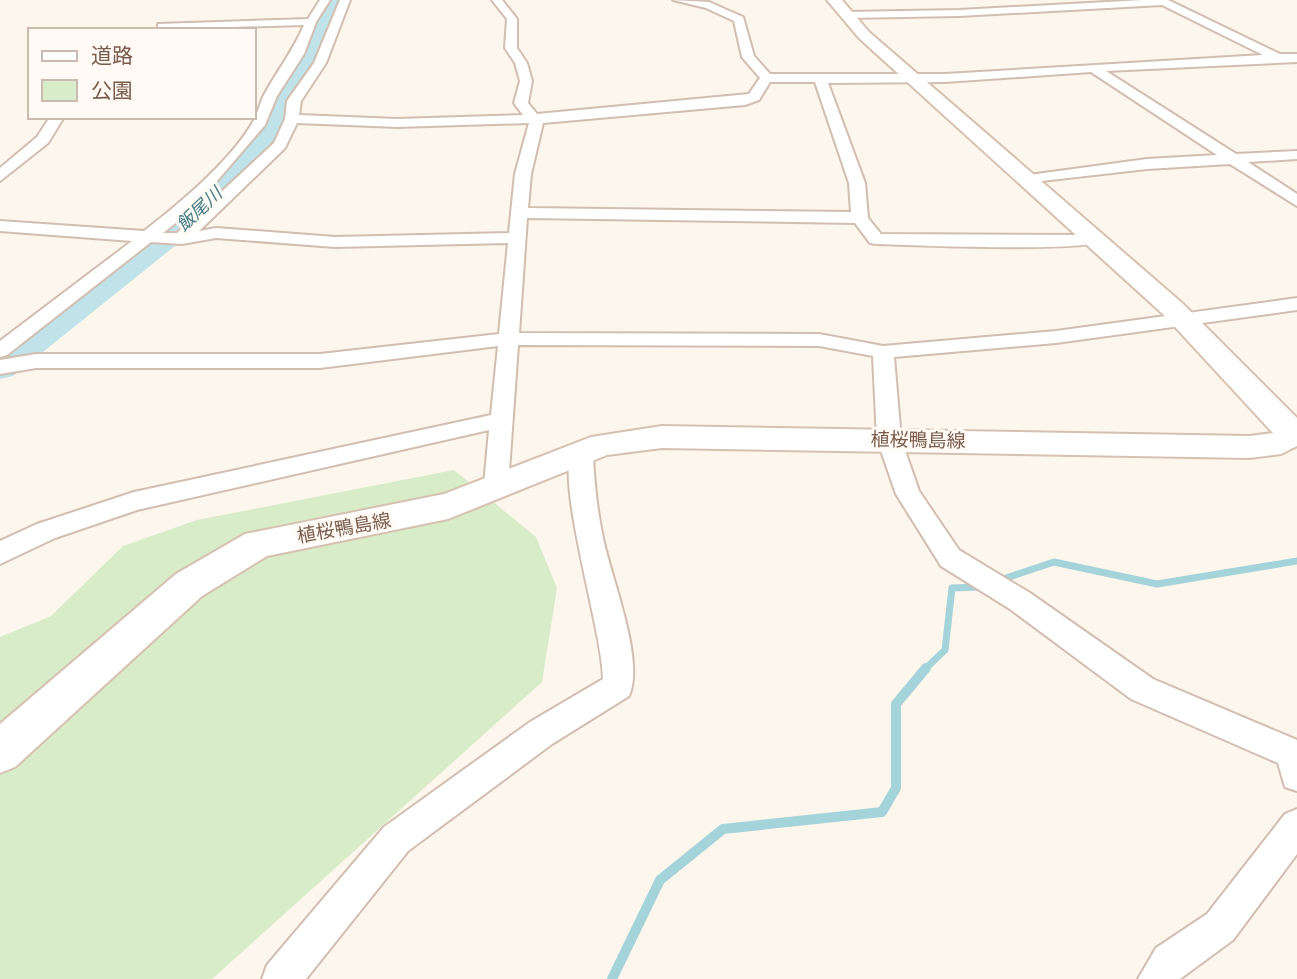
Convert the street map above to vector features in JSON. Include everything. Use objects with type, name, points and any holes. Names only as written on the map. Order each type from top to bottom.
[{"type":"main road","name":"植桜鴨島線","points":[[0,752],[189,585],[258,544],[436,509],[602,445],[662,437],[1250,447],[1292,440],[1289,428],[1183,319],[1029,180],[988,147],[918,79],[864,35],[841,7]]},
{"type":"street","points":[[0,351],[187,206],[242,146],[260,122],[270,96],[298,54],[311,22],[325,0]]},
{"type":"street","points":[[181,239],[280,145],[292,119],[295,101],[320,63],[345,0]]},
{"type":"street","points":[[496,485],[523,174],[536,123],[522,103],[526,81],[521,63],[511,48],[512,19],[497,0]]},
{"type":"street","points":[[678,0],[709,5],[739,19],[748,57],[766,78],[918,79],[1005,75],[1092,66],[1297,58]]},
{"type":"street","points":[[841,7],[959,13],[1161,1],[1278,58]]},
{"type":"street","points":[[161,24],[311,22]]},
{"type":"street","points":[[1092,66],[1297,201]]},
{"type":"street","points":[[292,119],[397,124],[729,105],[754,97],[766,78]]},
{"type":"street","points":[[820,79],[857,183],[860,218],[876,239],[1040,242],[1095,240]]},
{"type":"street","points":[[0,176],[43,140],[56,119]]},
{"type":"street","points":[[1029,180],[1147,164],[1297,155]]},
{"type":"street","points":[[519,213],[860,218]]},
{"type":"street","points":[[0,217],[27,221],[32,229]]},
{"type":"street","points":[[0,226],[181,239],[216,233],[335,242],[516,238]]},
{"type":"street","points":[[0,367],[36,361],[320,360],[507,339],[819,340],[883,352],[1033,339],[1297,304]]},
{"type":"street","points":[[883,352],[888,439],[908,494],[950,558],[1020,601],[1142,689],[1291,753],[1297,775]]},
{"type":"street","points":[[0,553],[46,531],[134,502],[501,420]]},
{"type":"street","points":[[281,979],[396,839],[541,733],[618,686],[619,659],[592,549],[581,485],[581,453]]},
{"type":"street","points":[[1157,979],[1169,961],[1220,927],[1297,826]]},
{"type":"green space","points":[[454,470],[536,537],[557,588],[542,682],[212,979],[0,979],[0,637],[51,616],[123,546],[197,520]]},
{"type":"waterway","name":"飯尾川","points":[[0,368],[181,227],[246,164],[273,134],[281,106],[329,11],[338,0]]},
{"type":"waterway","points":[[1003,579],[1054,562],[1157,584],[1297,561]]},
{"type":"waterway","points":[[926,668],[945,650],[952,588],[981,587]]},
{"type":"waterway","points":[[612,979],[660,880],[723,829],[882,812],[896,788],[896,704],[926,668]]}]
